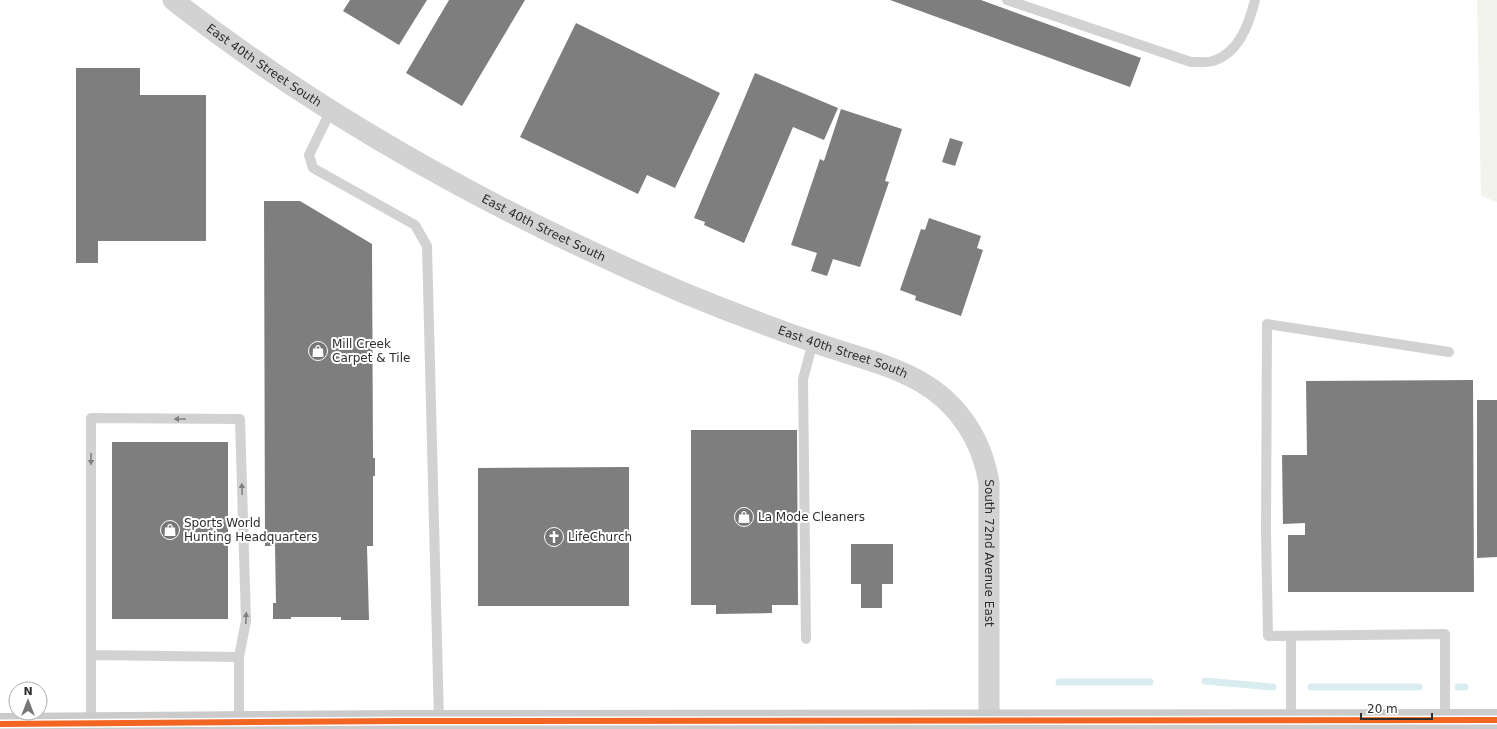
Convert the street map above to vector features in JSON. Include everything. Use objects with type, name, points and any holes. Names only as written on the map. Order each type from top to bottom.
[{"type":"main road","points":[[0,724],[214,726],[239,723],[404,725],[439,721],[569,725],[890,725],[990,721],[1123,725],[1291,720],[1497,720]]},
{"type":"street","name":"East 40th Street South","points":[[173,0],[253,59],[331,110],[448,180],[538,226],[686,294],[813,342],[892,368],[921,382],[944,398]]},
{"type":"street","name":"South 72nd Avenue East","points":[[944,398],[960,414],[973,433],[986,464],[990,483],[990,721]]},
{"type":"lane","points":[[1007,0],[1191,62],[1212,61],[1231,52],[1244,32],[1255,0]]},
{"type":"lane","points":[[331,110],[309,155],[313,168],[415,225],[428,246],[439,721]]},
{"type":"lane","points":[[1445,720],[1445,634],[1268,636],[1266,533],[1268,324],[1448,352]]},
{"type":"lane","points":[[806,640],[803,379],[813,342]]},
{"type":"lane","points":[[103,725],[92,655],[90,418],[240,419],[246,621],[239,657],[239,723]]},
{"type":"lane","points":[[1291,636],[1291,720]]},
{"type":"lane","points":[[92,655],[239,657]]},
{"type":"shaded area","points":[[1477,0],[1497,0],[1497,202],[1481,196]]},
{"type":"building","points":[[350,0],[427,0],[399,45],[343,11]]},
{"type":"building","points":[[449,0],[525,0],[462,106],[406,73]]},
{"type":"building","points":[[890,0],[981,0],[1141,58],[1130,87]]},
{"type":"building","points":[[576,23],[720,93],[675,188],[647,175],[638,194],[520,137]]},
{"type":"building","points":[[76,68],[140,68],[140,95],[206,95],[206,241],[98,241],[98,263],[76,263]]},
{"type":"building","points":[[755,73],[838,108],[824,140],[793,127],[744,243],[704,225],[705,222],[694,218]]},
{"type":"building","points":[[841,109],[902,129],[885,181],[889,182],[860,267],[833,259],[827,276],[811,271],[817,253],[791,245],[820,159],[824,161]]},
{"type":"building","points":[[950,138],[963,142],[955,166],[942,162]]},
{"type":"building","name":"Mill Creek Carpet & Tile","points":[[264,201],[300,201],[372,244],[373,458],[375,458],[375,476],[373,476],[373,546],[367,546],[369,620],[341,620],[341,617],[291,617],[291,619],[273,619],[273,603],[276,603],[275,546],[265,546]]},
{"type":"building","points":[[929,218],[981,236],[977,248],[983,250],[961,316],[915,300],[916,296],[900,290],[921,229],[925,230]]},
{"type":"building","points":[[1473,380],[1474,592],[1288,592],[1288,535],[1305,535],[1305,523],[1283,524],[1282,455],[1307,455],[1306,381]]},
{"type":"building","points":[[1477,400],[1497,400],[1497,557],[1477,558]]},
{"type":"building","name":"La Mode Cleaners","points":[[691,430],[797,430],[798,605],[772,605],[772,613],[716,614],[716,605],[691,605]]},
{"type":"building","name":"Sports World Hunting Headquarters","points":[[112,442],[228,442],[228,619],[112,619]]},
{"type":"building","name":"LifeChurch","points":[[629,467],[629,606],[478,606],[478,468]]},
{"type":"building","points":[[851,544],[893,544],[893,584],[882,584],[882,608],[861,608],[861,584],[851,584]]},
{"type":"waterway","points":[[1205,681],[1273,687]]},
{"type":"waterway","points":[[1059,682],[1150,682]]},
{"type":"waterway","points":[[1311,687],[1419,687]]},
{"type":"waterway","points":[[1458,687],[1465,687]]},
{"type":"transit line","points":[[0,724],[404,721],[1497,720]]},
{"type":"place","name":"Mill Creek Carpet & Tile","points":[[318,351]]},
{"type":"place","name":"La Mode Cleaners","points":[[744,517]]},
{"type":"place","name":"Sports World Hunting Headquarters","points":[[170,530]]},
{"type":"place","name":"LifeChurch","points":[[554,537]]}]
